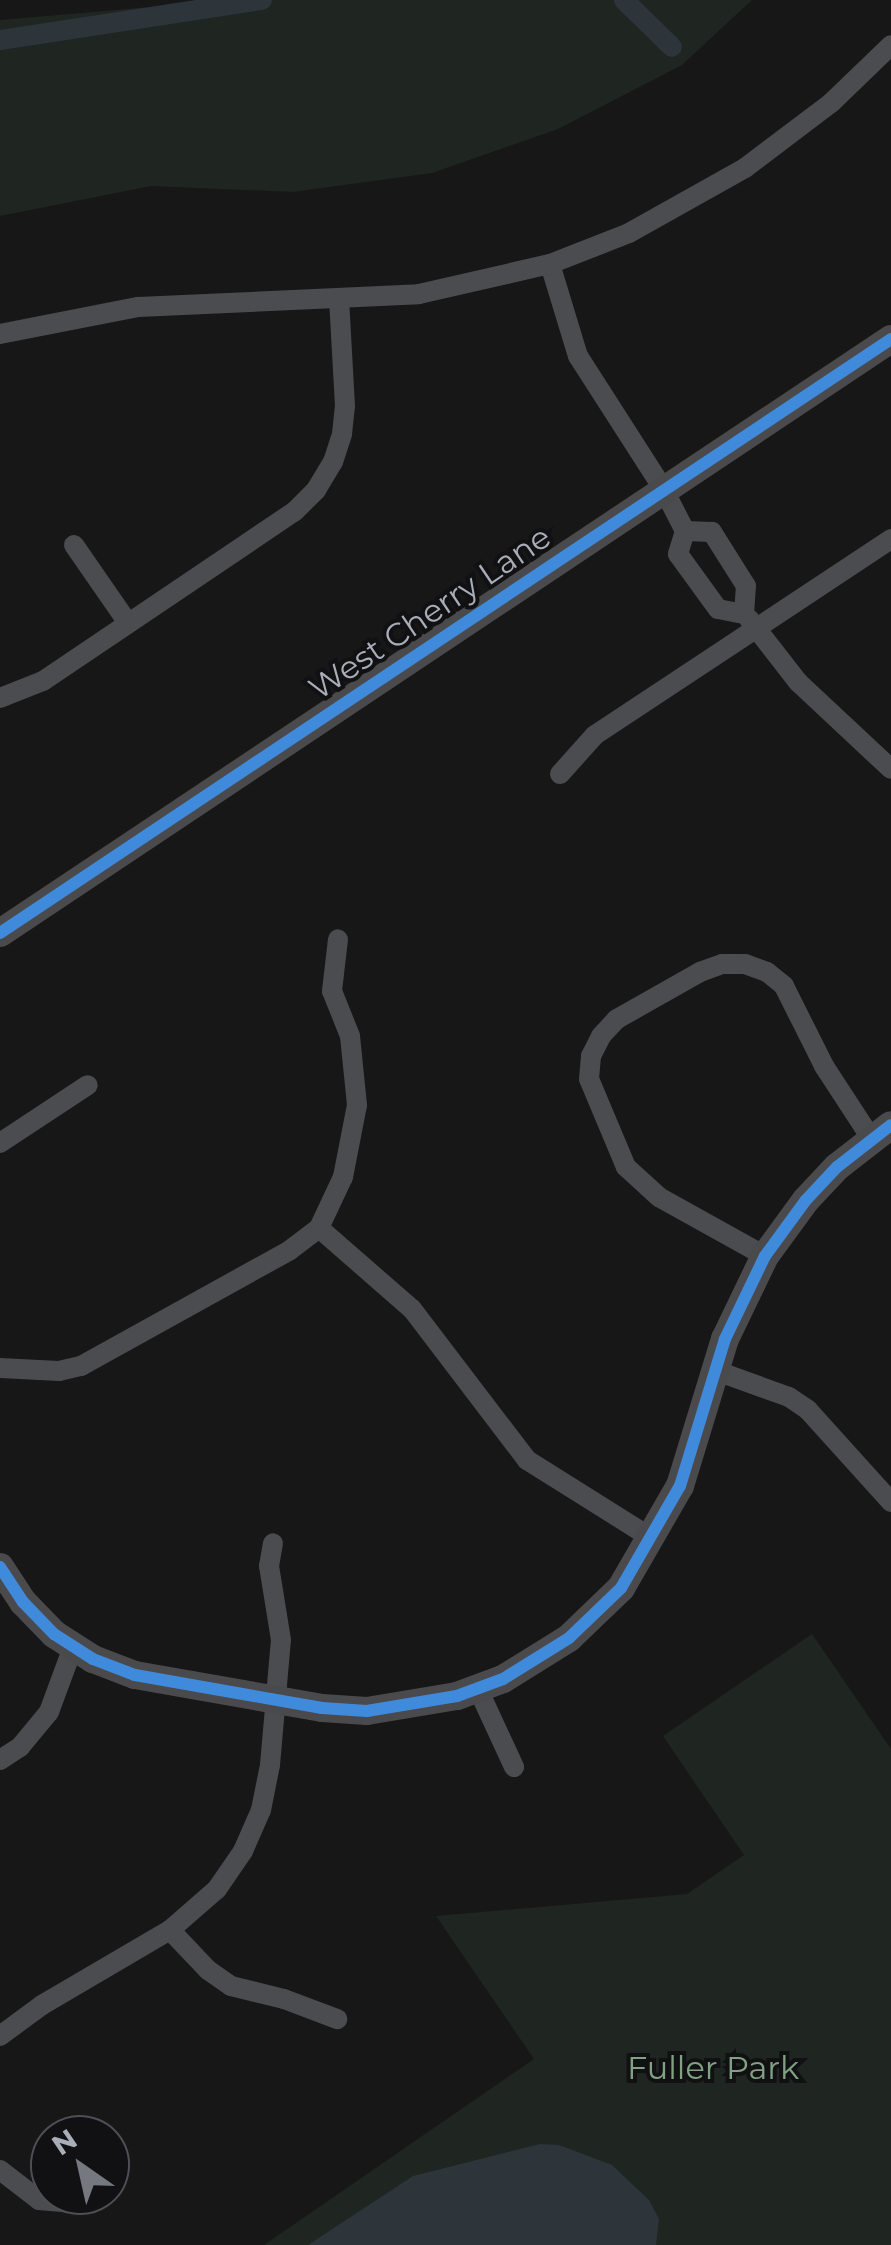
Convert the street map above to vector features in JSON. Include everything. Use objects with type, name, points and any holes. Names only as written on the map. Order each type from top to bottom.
[{"type":"street","points":[[0,334],[138,307],[419,294],[550,264],[628,233],[745,168],[831,104],[891,45]]},
{"type":"street","points":[[550,264],[578,356],[664,490],[685,532],[678,554],[718,609],[750,620]]},
{"type":"street","points":[[0,698],[43,680],[294,512],[316,490],[333,462],[345,406],[339,300]]},
{"type":"street","name":"West Cherry Lane","points":[[0,933],[891,339]]},
{"type":"street","points":[[685,532],[712,532],[746,586],[750,620],[798,682],[891,768]]},
{"type":"street","points":[[560,774],[595,735],[750,620],[891,539]]},
{"type":"street","points":[[74,545],[128,624]]},
{"type":"street","points":[[0,1368],[59,1371],[81,1366],[290,1250],[319,1228],[343,1177],[356,1104],[350,1036],[332,991],[338,939]]},
{"type":"street","points":[[0,1566],[38,1618],[73,1647],[135,1675],[276,1701],[367,1710],[412,1706],[478,1689],[524,1668],[588,1623],[621,1588],[653,1539],[680,1486],[714,1370],[743,1296],[765,1256],[806,1200],[881,1131],[824,1066],[784,986],[766,972],[745,964],[722,964],[617,1019],[601,1036],[590,1068],[595,1102],[615,1147],[641,1184],[765,1256]]},
{"type":"street","points":[[0,1144],[88,1085]]},
{"type":"street","points":[[319,1228],[412,1308],[527,1460],[653,1539]]},
{"type":"street","points":[[714,1370],[789,1397],[808,1410],[891,1502]]},
{"type":"street","points":[[0,2036],[42,2005],[170,1930],[218,1889],[253,1831],[266,1787],[281,1640],[269,1566],[273,1543]]},
{"type":"street","points":[[0,1760],[20,1747],[49,1712],[73,1647]]},
{"type":"street","points":[[478,1689],[514,1767]]},
{"type":"street","points":[[170,1930],[208,1970],[231,1986],[284,1999],[337,2019]]},
{"type":"street","points":[[0,2170],[30,2192]]},
{"type":"green space","points":[[231,0],[752,0],[682,65],[558,129],[432,173],[293,192],[151,186],[0,216],[0,20]]},
{"type":"green space","name":"Fuller Park","points":[[812,1634],[891,1749],[891,2245],[264,2245],[534,2059],[436,1916],[687,1894],[744,1855],[663,1736]]},
{"type":"shaded area","points":[[540,2144],[559,2145],[612,2165],[649,2200],[659,2219],[656,2245],[308,2245],[413,2176]]},
{"type":"waterway","points":[[0,40],[262,0]]},
{"type":"waterway","points":[[624,0],[672,47]]},
{"type":"cycle path","points":[[0,933],[891,339]]},
{"type":"cycle path","points":[[0,1567],[23,1602],[54,1634],[93,1659],[135,1675],[322,1708],[367,1711],[457,1696],[503,1679],[569,1638],[621,1588],[680,1486],[725,1339],[765,1256],[806,1200],[837,1167],[891,1125]]}]
